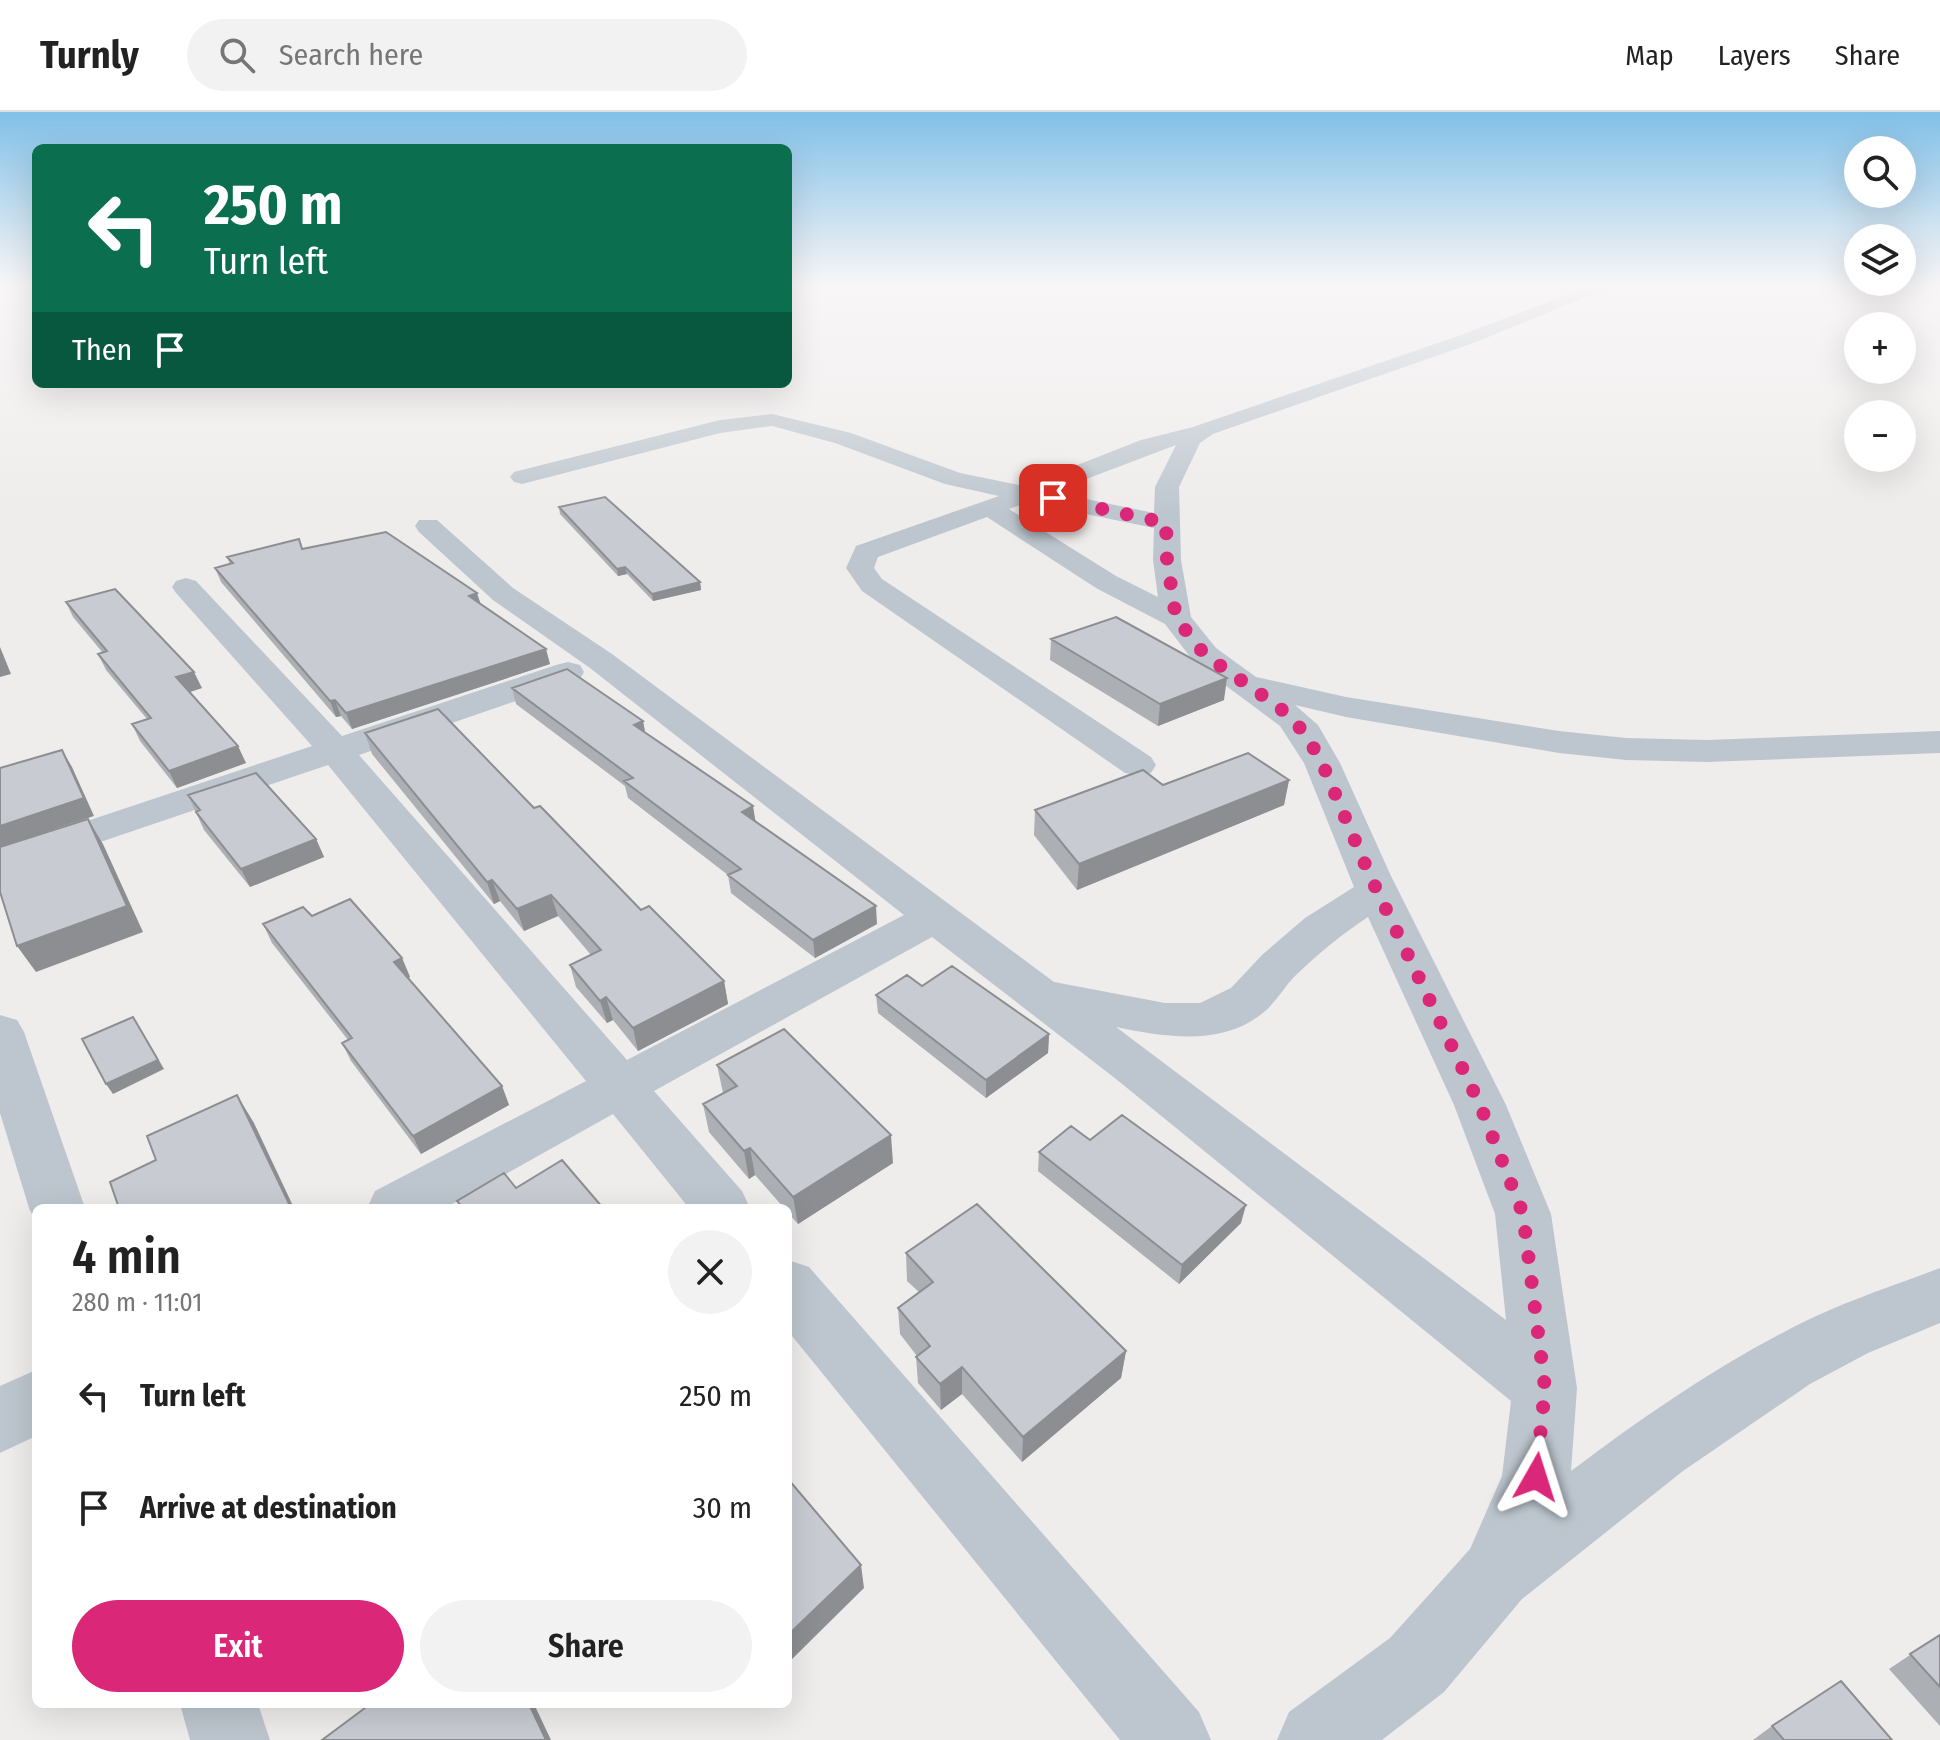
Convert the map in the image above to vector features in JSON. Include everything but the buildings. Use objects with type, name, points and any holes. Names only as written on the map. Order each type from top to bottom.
[{"type":"street","points":[[1138,765],[872,585],[860,568],[866,552],[995,506],[1149,445],[1197,433],[1401,362]]},
{"type":"street","points":[[522,477],[693,434],[764,420],[792,423],[843,438],[942,475],[1166,523]]},
{"type":"street","points":[[1176,618],[1167,560],[1167,487],[1177,462],[1197,433]]},
{"type":"street","points":[[942,475],[995,506],[1106,582],[1176,618],[1205,655],[1279,707],[1305,733],[1322,763],[1377,891],[1480,1105],[1523,1214],[1545,1388],[1536,1477],[1496,1575]]},
{"type":"street","points":[[428,526],[503,594],[601,661],[1134,1066],[1545,1388]]},
{"type":"street","points":[[186,587],[336,751],[719,1204]]},
{"type":"street","points":[[0,864],[601,661]]},
{"type":"street","points":[[1238,680],[1346,707],[1559,742],[1626,749],[1707,751],[1940,742]]},
{"type":"street","points":[[1041,997],[1165,1020],[1202,1020],[1234,1009],[1248,1000],[1278,966],[1321,928],[1377,891]]},
{"type":"street","points":[[402,1204],[934,917]]},
{"type":"street","points":[[0,1032],[56,1204]]},
{"type":"street","points":[[792,1291],[1171,1740]]},
{"type":"street","points":[[1317,1740],[1417,1665],[1496,1575],[1625,1472],[1731,1397],[1834,1338],[1940,1295]]},
{"type":"street","points":[[0,1421],[32,1403]]},
{"type":"street","points":[[220,1708],[230,1740]]},
{"type":"route","points":[[1053,498],[1166,523],[1167,560],[1176,618],[1187,636],[1205,655],[1292,719],[1305,733],[1322,763],[1370,876],[1480,1105],[1523,1214],[1545,1388],[1536,1477]]}]
